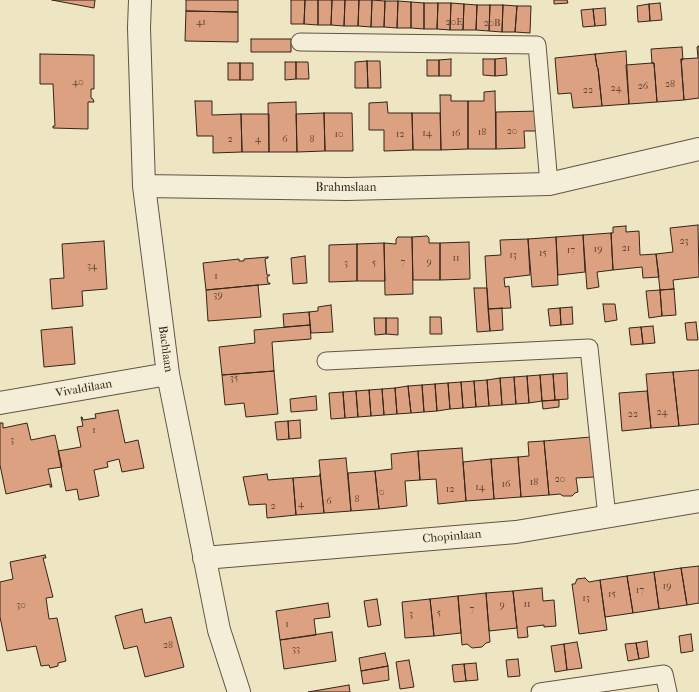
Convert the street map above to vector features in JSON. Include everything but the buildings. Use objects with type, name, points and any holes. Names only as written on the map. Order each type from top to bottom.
[{"type":"street","name":"Bachlaan","points":[[140,0],[139,28],[144,186],[168,374],[218,630],[239,692]]},
{"type":"street","name":"Brahmslaan","points":[[144,186],[347,189],[548,184],[699,149]]},
{"type":"street","name":"Vivaldilaan","points":[[0,404],[168,374]]},
{"type":"street","name":"Chopinlaan","points":[[204,558],[516,532],[699,501]]},
{"type":"lane","points":[[300,42],[537,45],[548,184]]},
{"type":"lane","points":[[326,361],[589,348],[607,517]]},
{"type":"lane","points":[[540,692],[664,674],[668,692]]}]
